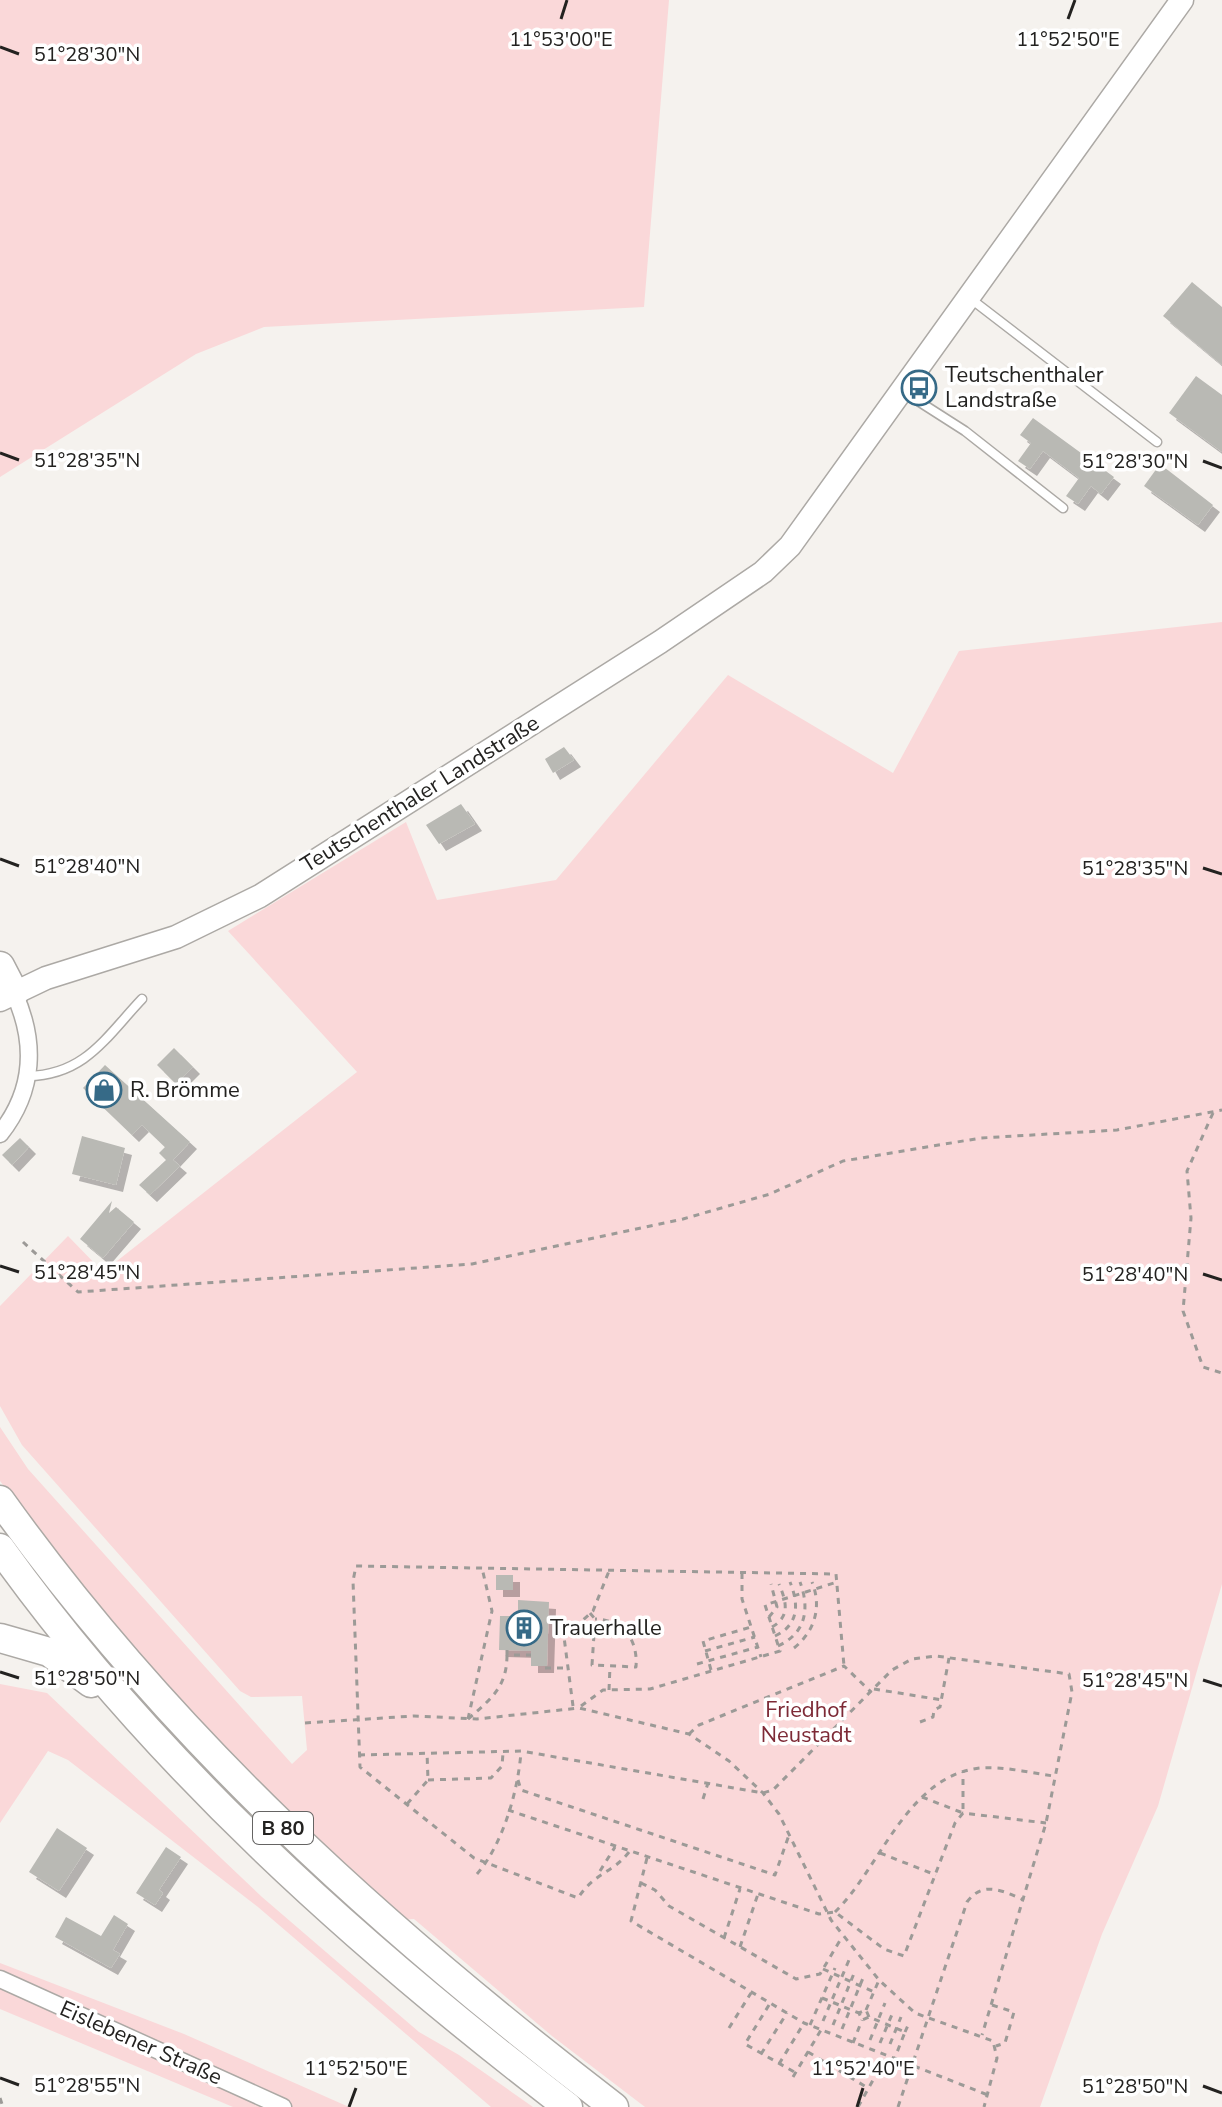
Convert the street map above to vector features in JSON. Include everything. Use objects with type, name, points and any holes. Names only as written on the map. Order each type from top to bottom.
[{"type":"highway","points":[[0,966],[7,996]]},
{"type":"highway","name":"B 80","points":[[0,1500],[121,1656],[191,1736],[267,1813],[385,1922],[511,2028],[614,2107]]},
{"type":"highway","name":"B 80","points":[[0,1548],[83,1654],[180,1764],[249,1834],[367,1942],[498,2054],[568,2107]]},
{"type":"highway","points":[[0,1638],[23,1642],[63,1660],[180,1764]]},
{"type":"street","name":"Teutschenthaler Landstraße","points":[[7,996],[73,968],[176,937],[260,896],[763,572],[790,546],[966,296],[1182,0]]},
{"type":"street","points":[[0,1134],[21,1101],[28,1076],[29,1035],[7,996]]},
{"type":"street","name":"Eislebener Straße","points":[[0,1979],[283,2107]]},
{"type":"lane","points":[[966,296],[1157,442]]},
{"type":"lane","points":[[900,389],[965,431],[1063,508]]},
{"type":"lane","points":[[28,1076],[53,1076],[75,1067],[142,999]]},
{"type":"path","points":[[23,1242],[78,1292],[472,1264],[683,1219],[770,1194],[843,1161],[981,1138],[1117,1130],[1222,1110]]},
{"type":"path","points":[[1213,1112],[1187,1171],[1191,1218],[1183,1311],[1203,1367],[1222,1373]]},
{"type":"path","points":[[615,1847],[578,1898],[474,1858],[360,1767],[353,1581],[356,1566],[836,1574],[844,1666],[872,1690],[942,1700]]},
{"type":"path","points":[[468,1719],[492,1611],[482,1568]]},
{"type":"path","points":[[573,1708],[564,1637],[590,1613],[602,1595],[609,1571]]},
{"type":"path","points":[[742,1573],[742,1599],[761,1657]]},
{"type":"path","points":[[775,1636],[793,1620],[795,1595],[790,1582]]},
{"type":"path","points":[[778,1646],[792,1638],[802,1625],[806,1609],[800,1582]]},
{"type":"path","points":[[794,1648],[813,1624],[817,1604],[812,1582]]},
{"type":"path","points":[[579,1708],[603,1690],[650,1689],[780,1651],[765,1605],[837,1582]]},
{"type":"path","points":[[769,1617],[777,1601],[771,1584]]},
{"type":"path","points":[[772,1627],[784,1615],[785,1599],[779,1584]]},
{"type":"path","points":[[590,1613],[595,1619],[618,1625],[630,1636],[637,1651],[636,1667],[592,1665],[595,1619]]},
{"type":"path","points":[[711,1671],[703,1641],[751,1627]]},
{"type":"path","points":[[705,1651],[755,1637]]},
{"type":"path","points":[[697,1664],[758,1647]]},
{"type":"path","points":[[468,1719],[499,1690],[506,1676],[507,1653],[531,1655]]},
{"type":"path","points":[[359,1755],[521,1751],[763,1793],[773,1790],[892,1670],[912,1659],[949,1658],[1071,1677],[1072,1692],[1046,1823],[982,2035]]},
{"type":"path","points":[[920,1722],[927,1716],[933,1717],[942,1700],[949,1658]]},
{"type":"path","points":[[609,1690],[610,1666]]},
{"type":"path","points":[[689,1734],[699,1725],[844,1666]]},
{"type":"path","points":[[545,1668],[566,1668]]},
{"type":"path","points":[[305,1723],[357,1718],[468,1719],[579,1708],[689,1734],[729,1761],[763,1793],[789,1835],[842,1937],[879,1980],[915,2013],[982,2035],[996,2046],[997,2058],[984,2107]]},
{"type":"path","points":[[428,1780],[491,1778],[502,1766],[503,1751]]},
{"type":"path","points":[[477,1874],[486,1863],[508,1810],[518,1780],[521,1751]]},
{"type":"path","points":[[407,1804],[428,1780],[427,1752]]},
{"type":"path","points":[[508,1810],[819,1914],[835,1912],[922,1797],[963,1772],[990,1768],[1055,1776]]},
{"type":"path","points":[[835,1912],[884,1949],[904,1956],[963,1813],[963,1772]]},
{"type":"path","points":[[518,1780],[521,1790],[775,1875],[789,1835]]},
{"type":"path","points":[[703,1799],[708,1783]]},
{"type":"path","points":[[922,1797],[963,1813],[1046,1823]]},
{"type":"path","points":[[599,1873],[618,1865],[629,1852]]},
{"type":"path","points":[[880,1853],[936,1875]]},
{"type":"path","points":[[647,1858],[631,1921],[804,2023],[988,2095]]},
{"type":"path","points":[[641,1883],[655,1890],[669,1906],[796,1979],[816,1977],[842,1937]]},
{"type":"path","points":[[898,2107],[925,2018],[970,1897],[992,1888],[1024,1900]]},
{"type":"path","points":[[724,1938],[740,1889]]},
{"type":"path","points":[[740,1947],[758,1894]]},
{"type":"path","points":[[823,2021],[849,1960]]},
{"type":"path","points":[[810,2025],[835,1968]]},
{"type":"path","points":[[823,1969],[874,1992]]},
{"type":"path","points":[[833,2025],[855,1971]]},
{"type":"path","points":[[842,2029],[863,1978]]},
{"type":"path","points":[[859,2013],[866,2010],[879,1980]]},
{"type":"path","points":[[729,2028],[751,1993]]},
{"type":"path","points":[[822,1998],[859,2013],[862,2020]]},
{"type":"path","points":[[769,2003],[745,2044],[794,2075],[821,2030]]},
{"type":"path","points":[[870,2040],[885,2003]]},
{"type":"path","points":[[991,2005],[1014,2012],[1005,2043],[996,2046]]},
{"type":"path","points":[[866,2010],[869,2017],[905,2032]]},
{"type":"path","points":[[880,2043],[893,2012]]},
{"type":"path","points":[[761,2054],[787,2013]]},
{"type":"path","points":[[852,2043],[862,2020],[869,2017]]},
{"type":"path","points":[[890,2044],[901,2017]]},
{"type":"path","points":[[779,2064],[804,2023]]},
{"type":"path","points":[[894,2060],[909,2023]]},
{"type":"path","points":[[808,2052],[868,2088]]},
{"type":"path","points":[[858,2107],[886,2057]]},
{"type":"path","points":[[0,2098],[3,2107]]},
{"type":"green space","points":[[0,0],[669,0],[644,307],[264,327],[196,354],[0,477]]},
{"type":"green space","name":"Friedhof Neustadt","points":[[1222,622],[1222,1584],[1158,1806],[1102,1934],[1040,2107],[645,2107],[552,2036],[414,1919],[397,1920],[283,1812],[131,1648],[0,1481],[0,1427],[28,1469],[292,1764],[307,1750],[302,1696],[251,1697],[240,1691],[22,1445],[0,1406],[0,1306],[68,1236],[103,1272],[357,1072],[228,931],[406,822],[437,900],[556,880],[728,675],[893,773],[959,651]]},
{"type":"green space","points":[[0,1684],[47,1693],[262,1897],[419,2032],[459,2055],[533,2107],[491,2107],[258,1907],[68,1760],[48,1751],[0,1823]]},
{"type":"green space","points":[[0,1963],[184,2034],[349,2107],[233,2107],[0,2009]]},
{"type":"building","points":[[1192,282],[1222,307],[1222,365],[1163,316]]},
{"type":"building","points":[[1196,376],[1222,395],[1222,452],[1169,413]]},
{"type":"building","points":[[1033,418],[1114,477],[1101,494],[1091,486],[1078,504],[1066,496],[1079,478],[1043,451],[1030,469],[1018,461],[1031,443],[1020,435]]},
{"type":"building","points":[[1160,464],[1213,505],[1198,525],[1144,486]]},
{"type":"building","points":[[564,747],[574,760],[553,773],[545,759]]},
{"type":"building","points":[[461,804],[475,824],[439,844],[426,825]]},
{"type":"building","points":[[174,1048],[193,1067],[176,1084],[157,1065]]},
{"type":"building","points":[[105,1065],[190,1142],[173,1160],[180,1166],[150,1195],[139,1185],[166,1160],[159,1153],[165,1147],[142,1125],[132,1135],[83,1088]]},
{"type":"building","points":[[82,1136],[125,1148],[116,1185],[72,1174]]},
{"type":"building","points":[[20,1138],[29,1147],[12,1165],[2,1155]]},
{"type":"building","points":[[112,1201],[109,1213],[116,1207],[134,1222],[103,1258],[80,1239]]},
{"type":"building","points":[[496,1575],[513,1575],[513,1590],[496,1590]]},
{"type":"building","name":"Trauerhalle","points":[[518,1600],[549,1602],[547,1666],[531,1666],[531,1651],[499,1650],[500,1616],[518,1616]]},
{"type":"building","points":[[57,1828],[87,1848],[59,1891],[29,1872]]},
{"type":"building","points":[[166,1847],[181,1857],[159,1890],[163,1893],[155,1905],[136,1893]]},
{"type":"building","points":[[114,1915],[128,1924],[113,1950],[120,1954],[111,1968],[55,1937],[66,1917],[101,1936]]},
{"type":"place","name":"Teutschenthaler Landstraße","points":[[919,388]]},
{"type":"place","name":"R. Brömme","points":[[104,1090]]},
{"type":"place","name":"Trauerhalle","points":[[524,1628]]}]
